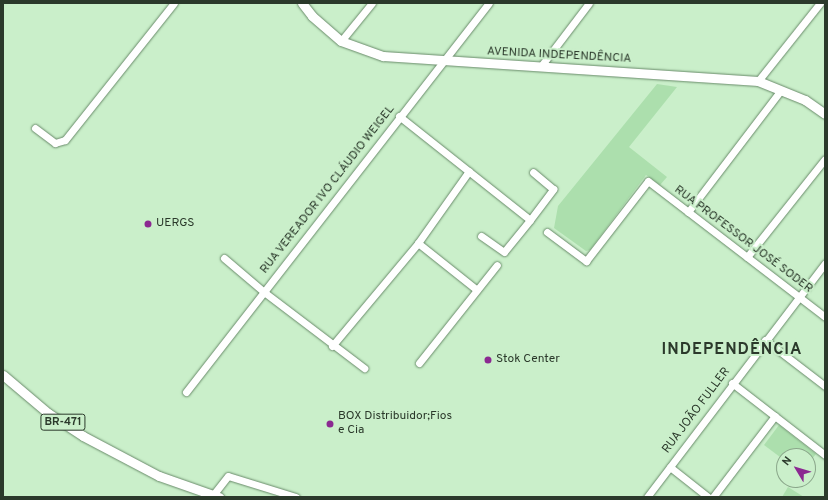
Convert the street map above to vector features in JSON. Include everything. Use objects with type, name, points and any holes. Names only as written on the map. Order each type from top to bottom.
[{"type":"main road","name":"AVENIDA INDEPENDÊNCIA","points":[[302,3],[312,16],[341,41],[383,56],[441,62],[541,66],[758,81],[805,100],[825,114]]},
{"type":"main road","name":"BR-471","points":[[3,375],[48,413],[83,436],[159,476],[216,496]]},
{"type":"street","points":[[35,128],[55,143],[65,140],[174,3]]},
{"type":"street","points":[[341,41],[372,3]]},
{"type":"street","name":"RUA VEREADOR IVO CLÁUDIO WEIGEL","points":[[186,392],[441,62],[490,3]]},
{"type":"street","points":[[541,66],[589,3]]},
{"type":"street","points":[[758,81],[820,3]]},
{"type":"street","points":[[688,212],[781,90]]},
{"type":"street","points":[[399,116],[530,220]]},
{"type":"street","points":[[747,257],[825,159]]},
{"type":"street","points":[[332,346],[418,243],[469,171]]},
{"type":"street","points":[[481,236],[504,252],[530,220],[554,189],[533,172]]},
{"type":"street","name":"RUA PROFESSOR JOSÉ SODER","points":[[548,232],[586,261],[648,181],[825,317]]},
{"type":"street","points":[[418,243],[477,290]]},
{"type":"street","points":[[224,258],[332,346],[364,368]]},
{"type":"street","name":"RUA JOÃO FULLER","points":[[647,497],[732,383],[825,263]]},
{"type":"street","points":[[419,363],[497,265]]},
{"type":"street","points":[[765,340],[825,386]]},
{"type":"street","points":[[732,383],[825,455]]},
{"type":"street","points":[[713,497],[775,416]]},
{"type":"street","points":[[670,467],[708,497]]},
{"type":"street","points":[[216,496],[228,476],[296,497]]},
{"type":"green space","points":[[657,84],[677,87],[629,147],[667,177],[660,185],[646,175],[590,250],[586,251],[554,228],[558,206]]},
{"type":"green space","points":[[779,425],[808,448],[776,448],[776,454],[764,445]]},
{"type":"green space","points":[[787,488],[790,488],[804,497],[782,497]]},
{"type":"place","name":"UERGS","points":[[148,224]]},
{"type":"place","name":"Stok Center","points":[[488,360]]},
{"type":"place","name":"BOX Distribuidor;Fios e Cia","points":[[330,424]]},
{"type":"district","name":"INDEPENDÊNCIA","points":[[732,350]]}]
